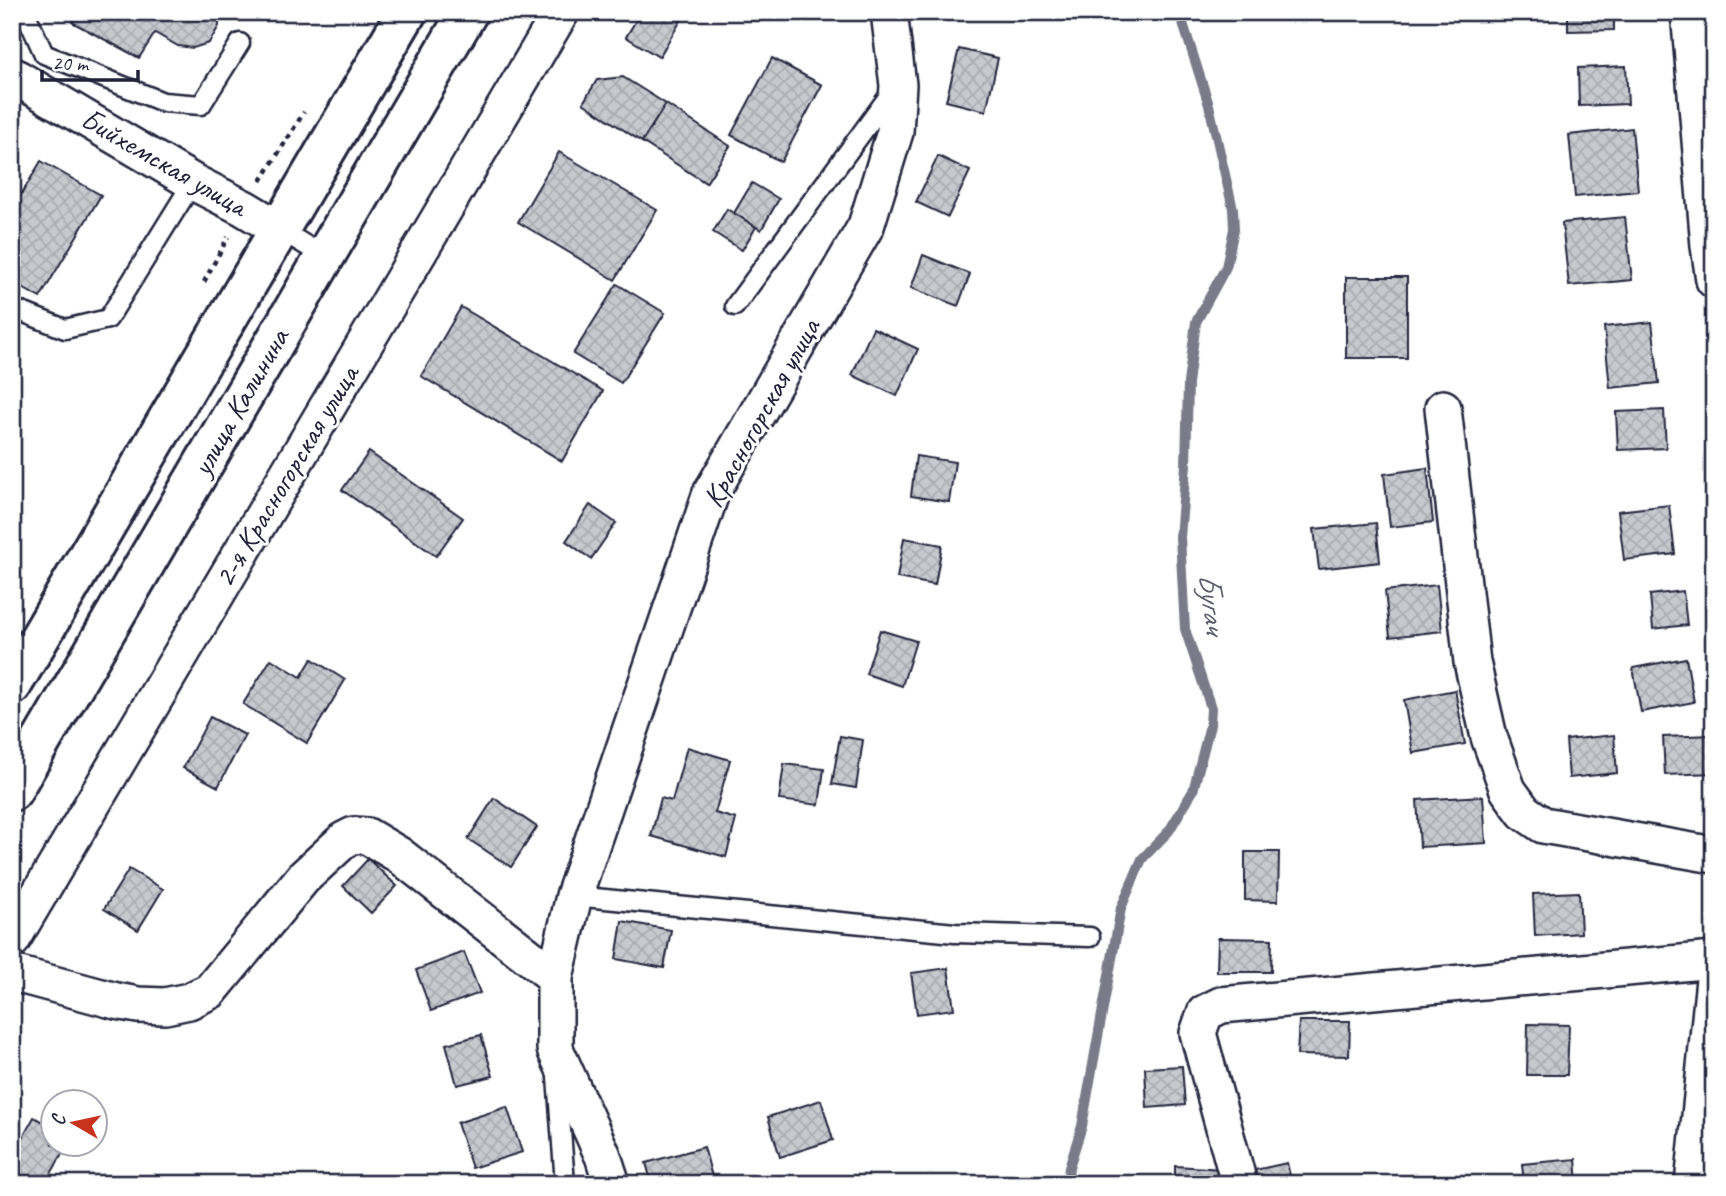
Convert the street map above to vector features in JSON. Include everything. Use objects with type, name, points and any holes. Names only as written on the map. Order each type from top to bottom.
[{"type":"main road","name":"улица Калинина","points":[[12,685],[407,12]]},
{"type":"main road","name":"улица Калинина","points":[[12,791],[468,12]]},
{"type":"street","name":"2-я Красногорская улица","points":[[12,940],[561,12]]},
{"type":"street","name":"Красногорская улица","points":[[612,1184],[603,1156],[555,1049],[555,977],[573,896],[711,493],[866,226],[895,132],[898,85],[889,12]]},
{"type":"street","points":[[1689,12],[1714,280]]},
{"type":"street","name":"Бийхемская улица","points":[[12,75],[193,182],[279,229]]},
{"type":"street","points":[[1443,408],[1472,662],[1489,737],[1508,790],[1524,812],[1543,825],[1714,855]]},
{"type":"street","points":[[12,973],[138,1005],[166,1006],[189,1002],[210,991],[303,877],[344,840],[354,835],[367,836],[399,855],[555,977]]},
{"type":"street","points":[[1238,1184],[1198,1033],[1205,1013],[1222,1006],[1714,960]]},
{"type":"street","points":[[1693,1184],[1706,1138],[1714,979]]},
{"type":"lane","points":[[25,12],[44,54],[163,102],[201,105],[240,43]]},
{"type":"lane","points":[[735,306],[898,85]]},
{"type":"lane","points":[[12,308],[65,329],[108,319],[193,182]]},
{"type":"lane","points":[[279,229],[325,257]]},
{"type":"lane","points":[[573,896],[942,932],[1090,937]]},
{"type":"lane","points":[[555,1049],[565,1184]]},
{"type":"building","points":[[78,12],[218,12],[219,26],[209,43],[193,48],[178,46],[155,33],[139,58],[72,22]]},
{"type":"building","points":[[641,12],[686,12],[659,57],[626,37]]},
{"type":"building","points":[[1568,12],[1614,12],[1614,30],[1568,31]]},
{"type":"building","points":[[959,49],[998,58],[986,111],[946,101]]},
{"type":"building","points":[[772,58],[822,85],[781,162],[731,135]]},
{"type":"building","points":[[1626,66],[1628,104],[1579,106],[1578,68]]},
{"type":"building","points":[[623,77],[666,104],[642,142],[583,103],[597,80]]},
{"type":"building","points":[[666,104],[730,146],[706,183],[642,142]]},
{"type":"building","points":[[1632,128],[1638,191],[1575,197],[1569,135]]},
{"type":"building","points":[[559,152],[657,210],[615,280],[518,222]]},
{"type":"building","points":[[938,156],[970,171],[948,217],[916,202]]},
{"type":"building","points":[[41,161],[101,195],[40,298],[12,282],[12,210]]},
{"type":"building","points":[[752,183],[779,199],[761,230],[734,213]]},
{"type":"building","points":[[727,209],[756,227],[742,250],[713,232]]},
{"type":"building","points":[[1625,217],[1632,280],[1569,286],[1562,223]]},
{"type":"building","points":[[923,255],[970,274],[958,306],[911,288]]},
{"type":"building","points":[[1346,277],[1407,277],[1407,358],[1346,358]]},
{"type":"building","points":[[617,284],[665,313],[621,383],[573,354]]},
{"type":"building","points":[[461,307],[603,391],[562,461],[421,376]]},
{"type":"building","points":[[1652,322],[1659,383],[1610,388],[1604,327]]},
{"type":"building","points":[[873,328],[918,349],[897,396],[852,375]]},
{"type":"building","points":[[1664,410],[1666,448],[1618,450],[1616,412]]},
{"type":"building","points":[[369,452],[463,518],[436,556],[342,490]]},
{"type":"building","points":[[916,456],[955,462],[949,502],[911,496]]},
{"type":"building","points":[[1427,468],[1433,522],[1390,527],[1384,474]]},
{"type":"building","points":[[590,505],[616,523],[591,559],[566,541]]},
{"type":"building","points":[[1669,505],[1675,554],[1624,560],[1618,511]]},
{"type":"building","points":[[1376,523],[1380,562],[1319,569],[1314,529]]},
{"type":"building","points":[[904,538],[942,545],[935,585],[897,578]]},
{"type":"building","points":[[1437,585],[1442,631],[1390,637],[1385,591]]},
{"type":"building","points":[[1683,591],[1687,625],[1653,629],[1650,595]]},
{"type":"building","points":[[880,630],[916,641],[902,686],[866,674]]},
{"type":"building","points":[[1686,658],[1694,702],[1641,712],[1633,668]]},
{"type":"building","points":[[271,659],[301,677],[312,659],[345,680],[307,743],[243,704]]},
{"type":"building","points":[[1455,690],[1465,744],[1413,753],[1404,700]]},
{"type":"building","points":[[210,717],[245,735],[218,787],[183,768]]},
{"type":"building","points":[[1614,735],[1617,773],[1569,778],[1566,740]]},
{"type":"building","points":[[1712,735],[1714,773],[1665,775],[1663,737]]},
{"type":"building","points":[[840,736],[863,740],[856,788],[832,784]]},
{"type":"building","points":[[687,747],[730,760],[715,813],[736,819],[726,857],[651,836],[661,798],[672,801]]},
{"type":"building","points":[[784,764],[824,769],[819,805],[779,800]]},
{"type":"building","points":[[1483,796],[1486,843],[1420,847],[1417,800]]},
{"type":"building","points":[[494,798],[537,827],[511,867],[468,839]]},
{"type":"building","points":[[1245,852],[1279,852],[1278,901],[1245,900]]},
{"type":"building","points":[[368,859],[397,886],[371,913],[343,886]]},
{"type":"building","points":[[129,869],[163,889],[138,930],[104,909]]},
{"type":"building","points":[[1579,892],[1581,933],[1535,936],[1533,894]]},
{"type":"building","points":[[622,921],[671,930],[664,968],[616,959]]},
{"type":"building","points":[[1218,938],[1272,939],[1271,972],[1217,972]]},
{"type":"building","points":[[464,952],[480,993],[431,1011],[416,970]]},
{"type":"building","points":[[948,968],[954,1009],[917,1014],[911,973]]},
{"type":"building","points":[[1299,1021],[1350,1021],[1349,1056],[1297,1055]]},
{"type":"building","points":[[1528,1024],[1569,1025],[1567,1075],[1527,1075]]},
{"type":"building","points":[[481,1035],[493,1076],[457,1085],[446,1044]]},
{"type":"building","points":[[1182,1066],[1185,1105],[1147,1108],[1145,1068]]},
{"type":"building","points":[[821,1100],[833,1140],[780,1157],[768,1117]]},
{"type":"building","points":[[507,1107],[522,1152],[472,1168],[457,1123]]},
{"type":"building","points":[[34,1117],[38,1119],[38,1158],[60,1158],[45,1184],[12,1184],[12,1157]]},
{"type":"building","points":[[704,1147],[714,1184],[652,1184],[646,1163]]},
{"type":"building","points":[[1576,1159],[1578,1184],[1524,1184],[1522,1164]]},
{"type":"building","points":[[1287,1163],[1292,1184],[1258,1184],[1255,1170]]},
{"type":"building","points":[[1175,1166],[1223,1169],[1222,1184],[1175,1184]]},
{"type":"waterway","name":"Бугач","points":[[1067,1184],[1069,1167],[1082,1126],[1121,908],[1142,859],[1169,831],[1193,791],[1210,725],[1211,708],[1185,629],[1180,537],[1186,465],[1188,383],[1196,322],[1226,267],[1234,229],[1233,209],[1209,105],[1182,20],[1182,12]]}]
